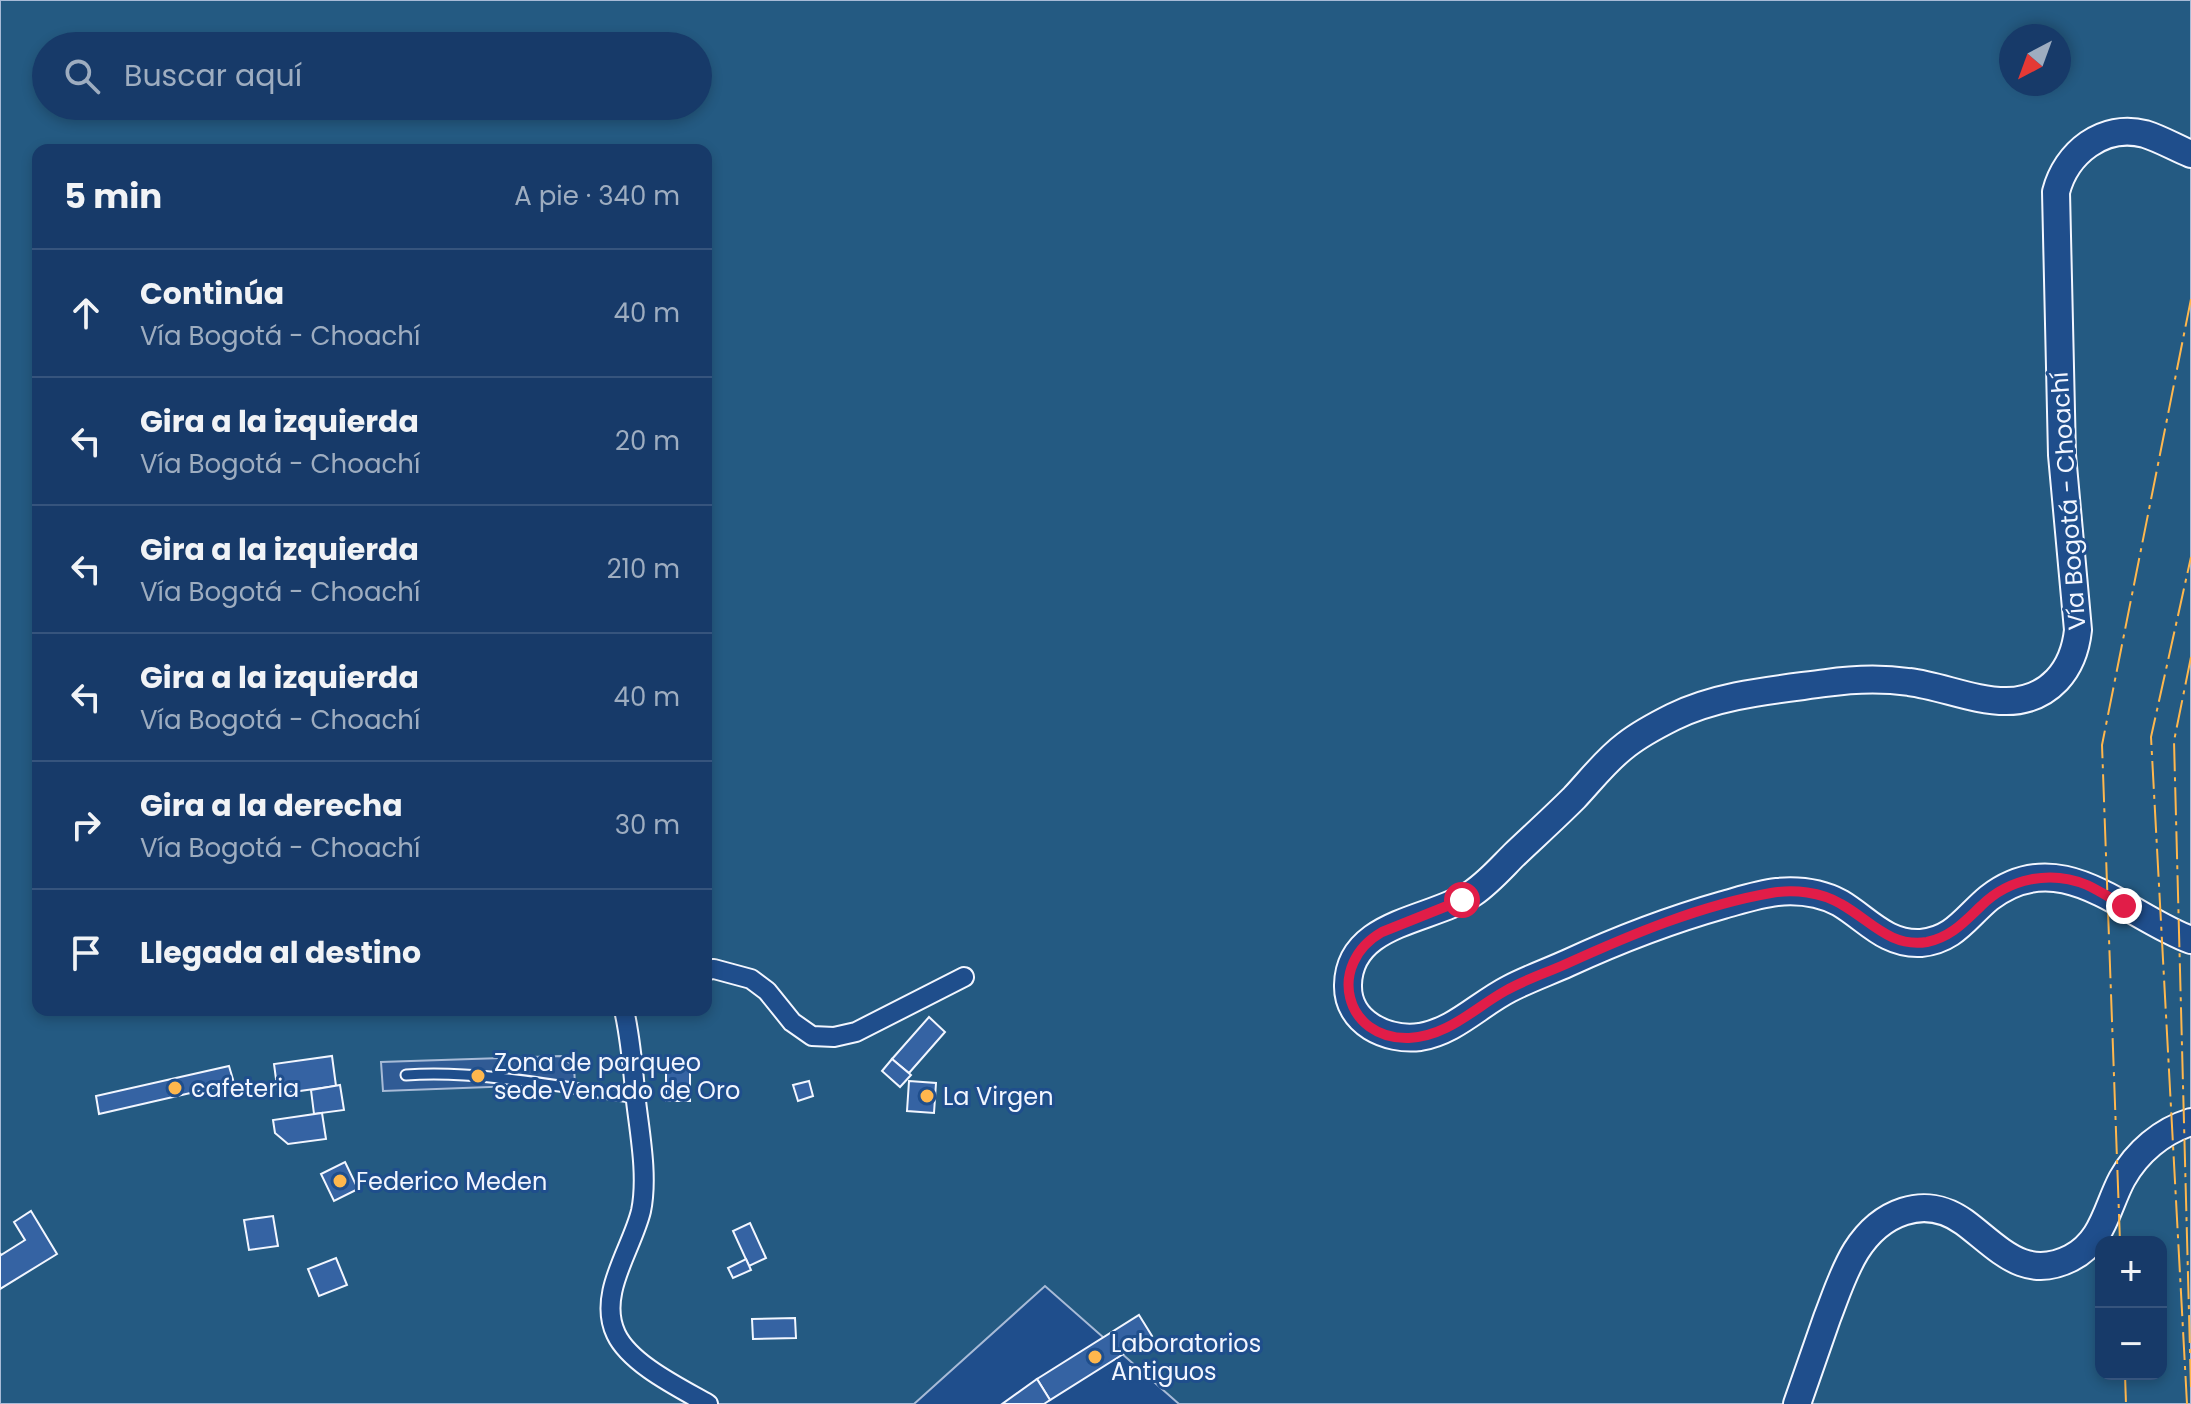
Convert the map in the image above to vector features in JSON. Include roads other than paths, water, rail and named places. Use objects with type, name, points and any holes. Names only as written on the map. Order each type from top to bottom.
[{"type":"main road","name":"Vía Bogotá - Choachí","points":[[2191,154],[2135,132],[2111,134],[2079,150],[2064,169],[2056,192],[2062,455],[2078,630],[2073,655],[2060,677],[2041,693],[2005,703],[1907,681],[1857,680],[1733,697],[1676,715],[1626,745],[1601,767],[1561,811],[1481,887],[1450,906],[1371,938],[1355,956],[1348,990],[1354,1008],[1371,1028],[1385,1035],[1406,1038],[1425,1036],[1466,1018],[1505,991],[1617,941],[1709,909],[1785,891],[1829,898],[1888,937],[1921,943],[1953,932],[1990,897],[2014,884],[2056,877],[2097,889],[2155,924],[2191,940]]},
{"type":"main road","points":[[1797,1404],[1844,1272],[1868,1235],[1886,1219],[1908,1210],[1943,1211],[1965,1222],[2016,1261],[2039,1266],[2061,1262],[2082,1252],[2098,1235],[2121,1181],[2141,1153],[2167,1132],[2191,1122]]},
{"type":"street","points":[[712,969],[751,979],[767,991],[792,1022],[812,1036],[834,1037],[856,1032],[964,977]]},
{"type":"street","points":[[625,1016],[641,1136],[643,1194],[638,1220],[613,1291],[613,1327],[617,1337],[635,1357],[708,1404]]},
{"type":"street","points":[[629,1032],[636,1016]]},
{"type":"lane","points":[[406,1075],[470,1075],[636,1098]]},
{"type":"place","name":"Zona de parqueo sede Venado de Oro","points":[[478,1076]]},
{"type":"place","name":"cafeteria","points":[[175,1088]]},
{"type":"place","name":"La Virgen","points":[[927,1096]]},
{"type":"place","name":"Federico Meden","points":[[340,1181]]},
{"type":"place","name":"Laboratorios Antiguos","points":[[1095,1357]]}]
